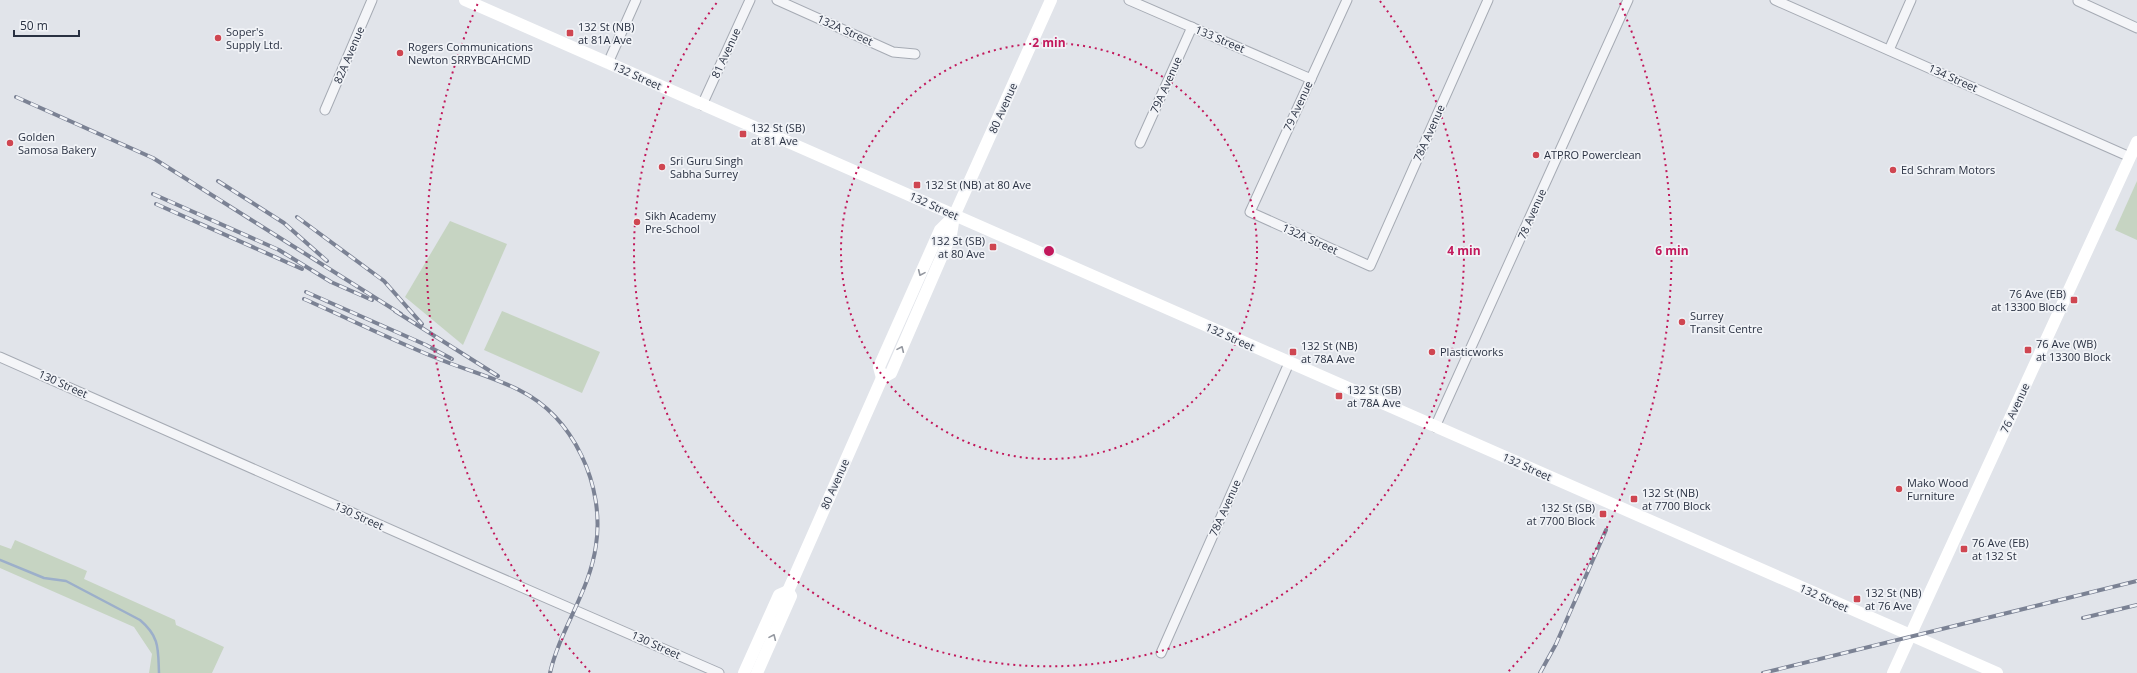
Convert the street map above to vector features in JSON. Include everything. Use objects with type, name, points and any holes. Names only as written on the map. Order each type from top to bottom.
[{"type":"main road","name":"132 Street","points":[[465,0],[702,105],[842,164],[954,216],[1997,673]]},
{"type":"main road","name":"80 Avenue","points":[[744,673],[779,595],[788,591],[882,378],[879,367],[940,230],[954,216],[1051,0]]},
{"type":"main road","name":"76 Avenue","points":[[1893,673],[2137,142]]},
{"type":"main road","name":"80 Avenue","points":[[757,673],[791,596],[788,591]]},
{"type":"street","name":"82A Avenue","points":[[325,110],[372,0]]},
{"type":"street","points":[[608,63],[636,0]]},
{"type":"street","name":"81 Avenue","points":[[702,105],[750,0]]},
{"type":"street","name":"132A Street","points":[[777,0],[893,52],[915,54]]},
{"type":"street","name":"133 Street","points":[[1129,0],[1311,79]]},
{"type":"street","name":"79 Avenue","points":[[1250,212],[1346,0]]},
{"type":"street","name":"78A Avenue","points":[[1370,266],[1488,0]]},
{"type":"street","name":"78 Avenue","points":[[1435,427],[1628,0]]},
{"type":"street","name":"134 Street","points":[[1775,0],[2130,157]]},
{"type":"street","points":[[1889,50],[1911,0]]},
{"type":"street","points":[[2078,1],[2137,28]]},
{"type":"street","name":"79A Avenue","points":[[1140,143],[1192,27]]},
{"type":"street","name":"132A Street","points":[[1250,212],[1370,266]]},
{"type":"street","name":"130 Street","points":[[0,357],[719,673]]},
{"type":"street","name":"78A Avenue","points":[[1161,653],[1289,363]]},
{"type":"green space","points":[[2137,181],[2137,240],[2115,230]]},
{"type":"green space","points":[[450,221],[507,244],[463,345],[405,297]]},
{"type":"green space","points":[[502,311],[600,352],[582,393],[484,350]]},
{"type":"green space","points":[[15,540],[87,571],[84,579],[175,620],[176,625],[224,647],[212,673],[149,673],[152,654],[134,627],[0,568],[0,545],[11,549]]},
{"type":"waterway","points":[[0,560],[44,578],[66,581],[140,620],[147,626],[155,638],[158,650],[159,673]]},
{"type":"railway","points":[[16,97],[153,158],[401,314]]},
{"type":"railway","points":[[218,181],[284,223],[327,261]]},
{"type":"railway","points":[[153,194],[279,250],[331,282],[372,300]]},
{"type":"railway","points":[[156,204],[302,269]]},
{"type":"railway","points":[[297,217],[384,281],[422,324]]},
{"type":"railway","points":[[306,292],[426,345],[452,359]]},
{"type":"railway","points":[[304,299],[418,350],[519,390],[538,402],[556,417],[570,435],[582,456],[590,477],[596,500],[598,523],[593,562],[588,578],[561,641],[550,673]]},
{"type":"railway","points":[[395,311],[498,376]]},
{"type":"railway","points":[[1540,673],[1556,644],[1606,530]]},
{"type":"railway","points":[[1763,673],[2137,581]]},
{"type":"railway","points":[[2083,618],[2137,605]]},
{"type":"place","name":"132 St (NB) at 81A Ave","points":[[570,33]]},
{"type":"place","name":"Soper's Supply Ltd.","points":[[218,38]]},
{"type":"place","name":"Rogers Communications Newton SRRYBCAHCMD","points":[[400,53]]},
{"type":"place","name":"132 St (SB) at 81 Ave","points":[[743,134]]},
{"type":"place","name":"Golden Samosa Bakery","points":[[10,143]]},
{"type":"place","name":"ATPRO Powerclean","points":[[1536,155]]},
{"type":"place","name":"Sri Guru Singh Sabha Surrey","points":[[662,167]]},
{"type":"place","name":"Ed Schram Motors","points":[[1893,170]]},
{"type":"place","name":"132 St (NB) at 80 Ave","points":[[917,185]]},
{"type":"place","name":"Sikh Academy Pre-School","points":[[637,222]]},
{"type":"place","name":"132 St (SB) at 80 Ave","points":[[993,247]]},
{"type":"place","name":"76 Ave (EB) at 13300 Block","points":[[2074,300]]},
{"type":"place","name":"Surrey Transit Centre","points":[[1682,322]]},
{"type":"place","name":"76 Ave (WB) at 13300 Block","points":[[2028,350]]},
{"type":"place","name":"132 St (NB) at 78A Ave","points":[[1293,352]]},
{"type":"place","name":"Plasticworks","points":[[1432,352]]},
{"type":"place","name":"132 St (SB) at 78A Ave","points":[[1339,396]]},
{"type":"place","name":"Mako Wood Furniture","points":[[1899,489]]},
{"type":"place","name":"132 St (NB) at 7700 Block","points":[[1634,499]]},
{"type":"place","name":"132 St (SB) at 7700 Block","points":[[1603,514]]},
{"type":"place","name":"76 Ave (EB) at 132 St","points":[[1964,549]]},
{"type":"place","name":"132 St (NB) at 76 Ave","points":[[1857,599]]}]
